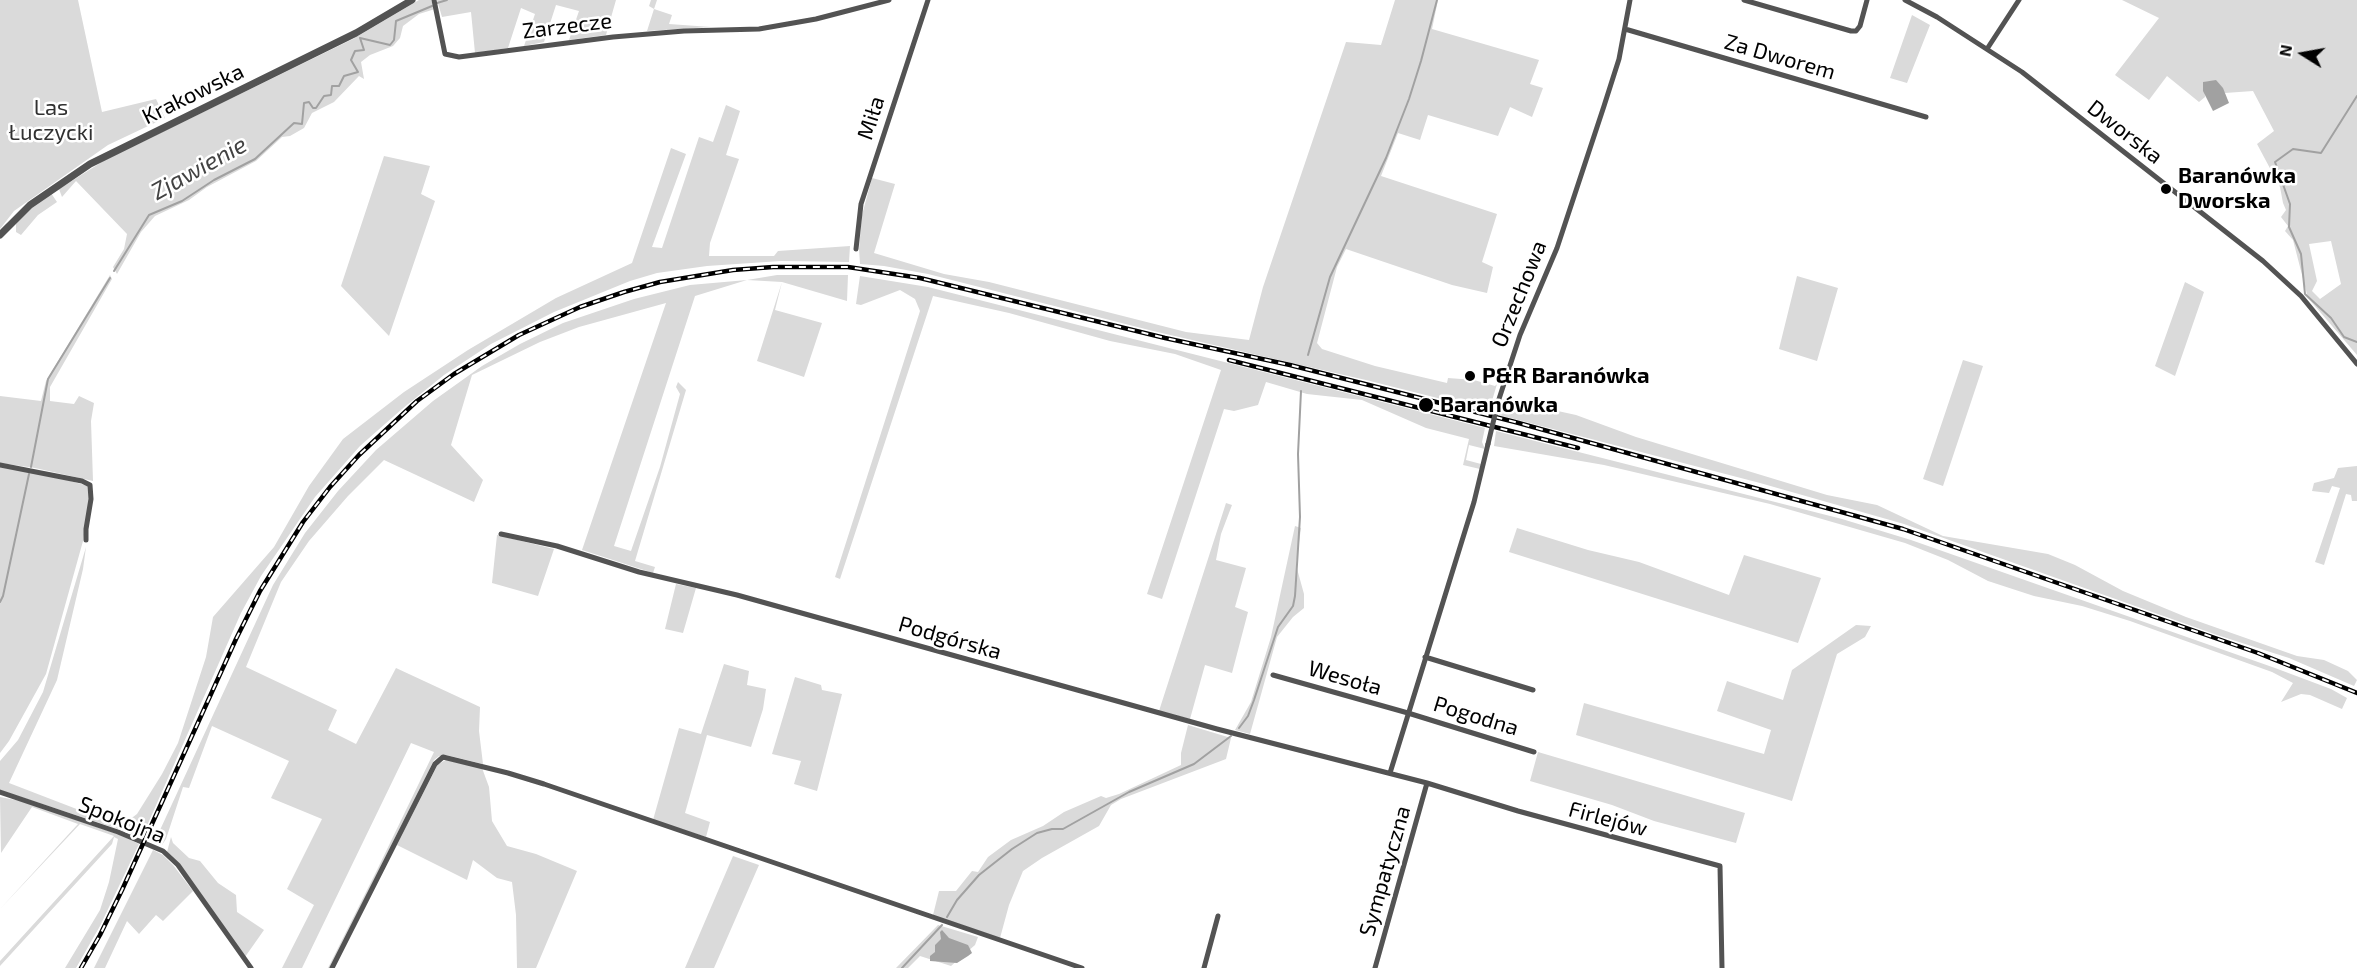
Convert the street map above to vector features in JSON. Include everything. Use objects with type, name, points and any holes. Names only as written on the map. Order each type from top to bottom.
[{"type":"street","name":"Krakowska","points":[[0,235],[30,205],[90,164],[356,33],[412,0]]},
{"type":"street","name":"Zarzecze","points":[[434,0],[445,54],[459,57],[613,37],[684,31],[759,29],[816,19],[889,0]]},
{"type":"street","name":"Miła","points":[[856,249],[861,204],[928,0]]},
{"type":"street","name":"Orzechowa","points":[[1390,773],[1474,502],[1498,402],[1520,335],[1557,248],[1604,106],[1625,29],[1629,0]]},
{"type":"street","points":[[1744,0],[1851,32],[1856,31],[1860,26],[1867,0]]},
{"type":"street","name":"Dworska","points":[[1905,0],[1937,17],[2022,72],[2263,261],[2301,296],[2357,364]]},
{"type":"street","points":[[1987,49],[2019,0]]},
{"type":"street","name":"Za Dworem","points":[[1625,29],[1926,117]]},
{"type":"street","points":[[0,465],[82,481],[90,485],[92,500],[86,540]]},
{"type":"street","name":"Podgórska","points":[[501,534],[557,546],[639,572],[737,595],[1074,690],[1390,773]]},
{"type":"street","points":[[1425,657],[1533,690]]},
{"type":"street","name":"Wesoła","points":[[1273,675],[1408,713]]},
{"type":"street","name":"Pogodna","points":[[1408,713],[1534,752]]},
{"type":"street","points":[[332,968],[435,764],[443,758],[484,766],[535,781],[1082,968]]},
{"type":"street","name":"Firlejów","points":[[1390,773],[1518,812],[1720,866],[1722,968]]},
{"type":"street","name":"Sympatyczna","points":[[1375,968],[1427,783]]},
{"type":"street","name":"Spokojna","points":[[0,792],[118,832],[163,851],[178,865],[251,968]]},
{"type":"street","points":[[1204,968],[1218,916]]},
{"type":"green space","name":"Las Łuczycki","points":[[0,0],[78,0],[102,112],[156,99],[165,118],[108,145],[14,211],[0,229]]},
{"type":"green space","points":[[419,0],[431,0],[435,9],[419,14],[403,26],[400,38],[393,46],[370,55],[361,62],[364,79],[359,76],[334,102],[312,113],[304,128],[290,136],[282,137],[256,161],[207,187],[189,200],[155,216],[141,232],[117,274],[113,267],[124,249],[127,234],[76,181],[62,197],[59,189],[105,160],[353,39]]},
{"type":"green space","points":[[437,0],[616,0],[606,35],[569,40],[579,11],[556,5],[544,42],[524,46],[535,14],[521,8],[508,48],[475,53],[471,12],[442,17]]},
{"type":"green space","points":[[651,0],[657,0],[654,9],[649,6]]},
{"type":"green space","points":[[1395,0],[1438,0],[1432,29],[1539,60],[1530,84],[1543,88],[1532,117],[1510,107],[1498,136],[1428,115],[1420,140],[1398,133],[1381,176],[1497,214],[1482,262],[1493,267],[1487,293],[1452,285],[1346,249],[1337,267],[1317,343],[1322,349],[1375,366],[1447,383],[1448,378],[1474,380],[1495,386],[1497,384],[1489,411],[1153,331],[928,274],[860,264],[862,215],[872,178],[895,184],[874,253],[944,274],[989,282],[1186,332],[1249,340],[1263,287],[1346,42],[1381,45]]},
{"type":"green space","points":[[2122,0],[2357,0],[2357,355],[2308,298],[2293,240],[2285,231],[2288,226],[2281,217],[2286,210],[2280,187],[2257,144],[2274,131],[2253,91],[2225,93],[2216,81],[2204,82],[2205,97],[2199,102],[2167,76],[2149,100],[2115,75],[2159,18]],"holes":[[[2331,241],[2341,284],[2320,299],[2312,291],[2317,281],[2309,244]]]},
{"type":"green space","points":[[654,9],[672,15],[669,24],[711,27],[647,31]]},
{"type":"green space","points":[[1912,15],[1930,25],[1907,83],[1890,78]]},
{"type":"green space","points":[[726,105],[740,111],[726,155],[739,159],[710,243],[709,256],[774,256],[778,251],[850,246],[849,262],[781,261],[707,266],[657,273],[630,281],[554,312],[491,344],[444,375],[402,409],[360,446],[315,497],[261,576],[241,613],[142,837],[0,790],[0,761],[18,740],[43,692],[86,547],[57,680],[9,783],[100,818],[125,823],[137,814],[178,743],[206,657],[213,617],[274,547],[309,486],[343,439],[404,392],[468,350],[556,298],[632,263],[671,148],[686,154],[652,247],[662,248],[699,137],[713,142]]},
{"type":"green space","points":[[384,156],[430,166],[421,194],[435,201],[389,336],[341,286]]},
{"type":"green space","points":[[51,193],[57,202],[38,215],[21,235],[16,232],[16,224],[25,211]]},
{"type":"green space","points":[[110,275],[112,279],[50,387],[50,401],[74,404],[79,396],[94,403],[91,421],[93,481],[0,463],[0,396],[41,401],[46,381]]},
{"type":"green space","points":[[777,275],[848,275],[847,301],[782,282],[747,280]]},
{"type":"green space","points":[[860,276],[928,287],[1485,428],[1482,442],[1485,449],[1469,445],[1466,460],[1481,464],[1480,469],[1463,465],[1469,439],[1426,428],[1362,400],[1307,394],[1266,382],[1258,405],[1234,411],[1224,409],[1162,599],[1147,594],[1221,370],[1175,354],[1110,341],[1009,313],[933,296],[840,579],[835,577],[920,311],[915,299],[900,290],[861,305],[856,304]]},
{"type":"green space","points":[[1797,276],[1838,288],[1817,361],[1779,349]]},
{"type":"green space","points":[[747,280],[695,296],[614,546],[631,551],[660,467],[680,394],[676,387],[678,382],[686,390],[635,561],[655,567],[653,573],[582,550],[666,303],[579,327],[540,342],[472,375],[451,445],[483,480],[474,502],[384,460],[348,496],[309,541],[281,582],[246,667],[337,710],[328,730],[356,744],[396,668],[480,707],[479,731],[483,764],[446,755],[434,760],[328,968],[434,752],[411,743],[302,968],[282,968],[314,905],[287,889],[322,819],[271,798],[289,761],[212,726],[189,788],[183,787],[166,839],[162,845],[154,843],[273,585],[305,533],[338,491],[376,450],[433,401],[482,366],[520,344],[563,323],[634,299],[690,285]]},
{"type":"green space","points":[[782,282],[775,310],[822,323],[804,377],[757,361]]},
{"type":"green space","points":[[2185,282],[2204,292],[2175,376],[2155,366]]},
{"type":"green space","points":[[1963,360],[1983,366],[1943,486],[1923,479]]},
{"type":"green space","points":[[1503,399],[1576,415],[1636,437],[1827,495],[1877,505],[1943,536],[2048,554],[2075,565],[2123,591],[2186,617],[2297,656],[2324,660],[2348,671],[2357,680],[2354,686],[2289,658],[2217,635],[1904,524],[1760,483],[1499,415]]},
{"type":"green space","points":[[1496,431],[1842,519],[1911,540],[2275,668],[2331,689],[2347,698],[2342,709],[2310,695],[2301,694],[2281,702],[2293,683],[2272,672],[2130,621],[2082,606],[2034,596],[1988,581],[1948,560],[1905,543],[1770,504],[1604,465],[1494,446]]},
{"type":"green space","points":[[2357,466],[2357,501],[2352,501],[2351,495],[2346,494],[2324,565],[2315,562],[2340,488],[2332,486],[2329,493],[2312,491],[2314,483],[2334,478],[2338,468]]},
{"type":"green space","points":[[0,467],[60,478],[88,486],[90,496],[83,541],[46,674],[0,753]]},
{"type":"green space","points":[[1226,503],[1232,505],[1221,534],[1216,560],[1246,568],[1235,607],[1248,612],[1232,673],[1205,665],[1190,719],[1159,711]]},
{"type":"green space","points":[[1295,526],[1301,528],[1296,565],[1304,594],[1304,608],[1293,617],[1277,637],[1250,734],[1235,730],[1251,702],[1271,637]]},
{"type":"green space","points":[[1517,528],[1588,550],[1639,562],[1729,595],[1744,555],[1821,578],[1798,643],[1509,552]]},
{"type":"green space","points":[[497,535],[554,549],[538,596],[492,583]]},
{"type":"green space","points":[[676,584],[696,588],[683,633],[665,629]]},
{"type":"green space","points":[[1856,625],[1871,626],[1865,637],[1837,654],[1792,801],[1576,735],[1584,703],[1764,754],[1771,730],[1717,711],[1727,681],[1783,700],[1792,670]]},
{"type":"green space","points":[[724,664],[749,671],[747,685],[766,689],[763,709],[751,747],[707,735],[685,813],[710,822],[706,837],[653,820],[679,728],[701,734]]},
{"type":"green space","points":[[795,677],[821,685],[822,690],[842,694],[817,791],[794,784],[801,761],[772,754]]},
{"type":"green space","points":[[1188,725],[1231,738],[1226,759],[1121,799],[1111,805],[1099,826],[1023,871],[1009,905],[1000,938],[933,915],[939,891],[956,891],[972,871],[978,872],[988,857],[1011,840],[1043,826],[1064,812],[1101,796],[1106,798],[1119,794],[1181,765],[1181,753]]},
{"type":"green space","points":[[1538,752],[1745,813],[1736,843],[1654,821],[1612,805],[1530,781]]},
{"type":"green space","points":[[446,760],[482,768],[489,787],[492,821],[507,846],[536,854],[577,871],[536,968],[517,968],[516,915],[512,882],[497,878],[473,860],[467,880],[397,845],[438,764]]},
{"type":"green space","points":[[0,797],[21,801],[120,835],[139,844],[100,926],[76,968],[65,968],[100,910],[109,882],[118,839],[114,837],[112,844],[0,966],[0,961],[114,836],[80,824],[0,909],[78,824],[32,807],[1,853]]},
{"type":"green space","points":[[171,837],[173,843],[189,858],[200,861],[218,883],[236,895],[237,912],[264,930],[245,957],[254,968],[253,968],[167,852]]},
{"type":"green space","points":[[153,850],[163,855],[173,865],[193,891],[163,921],[156,915],[139,934],[127,921],[105,968],[94,968]]},
{"type":"green space","points":[[733,856],[759,865],[714,968],[685,968]]},
{"type":"green space","points":[[938,925],[978,937],[975,945],[951,966],[920,956],[908,968],[896,968]]},
{"type":"shaded area","points":[[2216,80],[2223,88],[2229,103],[2213,111],[2203,91],[2203,82]]},
{"type":"shaded area","points":[[942,930],[949,938],[968,945],[972,953],[957,963],[930,961],[930,956],[935,952],[935,945],[941,939]]},
{"type":"waterway","name":"Zjawienie","points":[[437,3],[447,0]]},
{"type":"waterway","points":[[1308,355],[1330,277],[1386,158],[1409,99],[1437,0]]},
{"type":"waterway","name":"Zjawienie","points":[[114,271],[149,215],[182,201],[214,180],[255,159],[294,123],[302,124],[304,103],[309,102],[313,108],[316,108],[324,96],[331,95],[332,86],[339,86],[344,76],[358,72],[351,60],[355,51],[364,50],[360,38],[390,45],[394,40],[396,21],[432,6]]},
{"type":"waterway","name":"Baranówka","points":[[2357,96],[2321,153],[2293,149],[2275,162],[2290,204],[2289,227],[2301,254],[2305,294],[2331,318],[2344,337],[2357,342]]},
{"type":"waterway","name":"Zjawienie","points":[[31,467],[48,379],[110,278]]},
{"type":"waterway","points":[[1239,728],[1248,716],[1278,627],[1293,606],[1295,596],[1300,517],[1298,454],[1301,391]]},
{"type":"waterway","name":"Zjawienie","points":[[0,602],[29,474]]},
{"type":"waterway","points":[[947,917],[957,900],[979,875],[1037,833],[1063,829],[1129,792],[1194,764],[1231,736]]},
{"type":"waterway","points":[[902,968],[942,925]]},
{"type":"railway","points":[[81,968],[122,890],[260,591],[303,522],[359,455],[417,401],[454,374],[519,335],[580,307],[624,292],[660,282],[733,270],[773,267],[848,267],[920,278],[1165,338],[1290,365],[1515,422],[1903,529],[2258,653],[2357,693]]},
{"type":"railway","points":[[1229,360],[1578,448]]},
{"type":"place","name":"Baranówka Dworska","points":[[2166,189]]},
{"type":"place","name":"P&R Baranówka","points":[[1470,376]]},
{"type":"place","name":"Baranówka","points":[[1426,405]]}]
